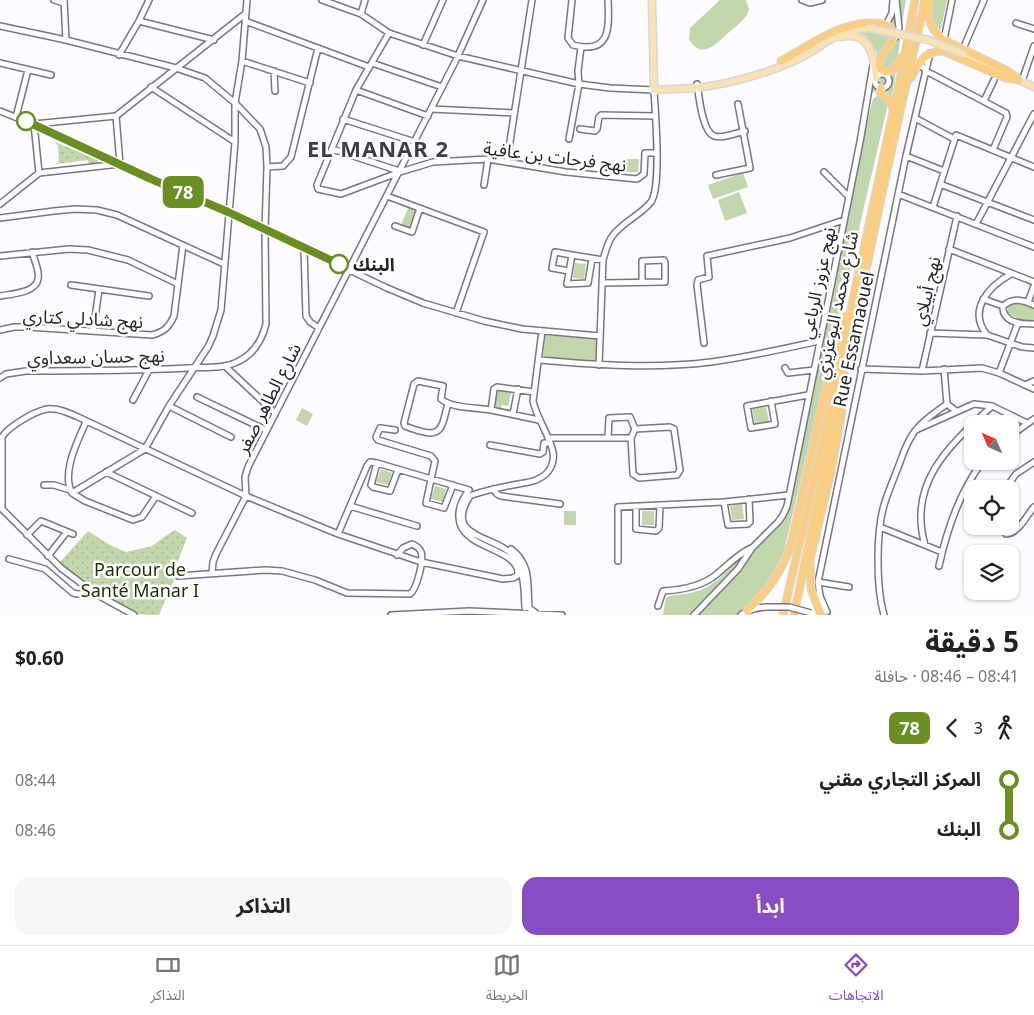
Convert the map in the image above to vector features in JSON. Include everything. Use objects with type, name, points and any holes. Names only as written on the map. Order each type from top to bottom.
[{"type":"highway","name":"شارع محمد البوعزيزي","points":[[783,615],[820,454],[906,52],[915,0]]},
{"type":"highway","name":"شارع محمد البوعزيزي","points":[[794,615],[925,0]]},
{"type":"highway","points":[[929,0],[928,16],[930,26],[944,40],[963,51],[1008,71],[1020,80]]},
{"type":"highway","points":[[781,61],[843,27],[856,24],[878,23],[886,25],[893,32],[892,41],[880,61],[880,68],[885,73],[894,69],[906,52]]},
{"type":"highway","points":[[905,89],[917,67],[931,52],[943,50],[1006,78],[1020,80]]},
{"type":"highway","points":[[878,86],[888,98],[893,109]]},
{"type":"highway","points":[[744,613],[765,593],[779,574],[791,544],[837,339],[850,309]]},
{"type":"highway","points":[[824,613],[811,589],[810,560],[834,455],[842,411],[841,393]]},
{"type":"main road","points":[[652,0],[654,90],[698,86],[747,77],[794,61],[840,37],[848,36],[858,38],[868,46],[874,58],[878,86]]},
{"type":"main road","points":[[698,86],[754,71],[826,42],[847,31],[868,28],[929,40],[963,51]]},
{"type":"main road","points":[[811,53],[826,42]]},
{"type":"main road","points":[[1020,80],[1034,87]]},
{"type":"street","points":[[54,0],[64,1],[66,40]]},
{"type":"street","points":[[119,55],[149,0]]},
{"type":"street","points":[[71,491],[145,449],[169,406],[208,348],[218,323],[221,310],[235,142],[235,103],[242,61],[247,0]]},
{"type":"street","points":[[322,0],[361,14],[389,33],[458,56],[579,84],[610,88],[654,90],[655,188],[652,200],[612,236],[608,244],[604,260],[599,365]]},
{"type":"street","points":[[361,14],[365,0]]},
{"type":"street","points":[[424,45],[444,0]]},
{"type":"street","name":"شارع الطاهر صفر","points":[[246,496],[245,477],[248,467],[400,172],[458,56],[483,0]]},
{"type":"street","points":[[507,161],[532,0]]},
{"type":"street","points":[[572,0],[568,38],[573,45],[581,47],[596,46],[605,39],[608,26],[608,0]]},
{"type":"street","points":[[802,0],[810,3],[822,0]]},
{"type":"street","points":[[886,25],[892,13],[894,0]]},
{"type":"street","points":[[892,41],[897,35],[899,28],[894,0]]},
{"type":"street","points":[[944,40],[952,0]]},
{"type":"street","points":[[963,51],[984,0]]},
{"type":"street","points":[[34,124],[116,116],[245,14]]},
{"type":"street","points":[[139,21],[214,40]]},
{"type":"street","points":[[245,21],[318,48],[442,87]]},
{"type":"street","points":[[1016,23],[1034,29]]},
{"type":"street","points":[[0,26],[66,40],[176,68],[205,78],[235,103],[260,128],[266,147],[267,167],[265,230],[266,324],[258,345],[237,362],[225,366],[275,413]]},
{"type":"street","points":[[389,33],[356,90],[332,149],[400,172]]},
{"type":"street","points":[[1020,80],[1034,46]]},
{"type":"street","points":[[569,139],[579,84],[578,71],[581,47]]},
{"type":"street","points":[[267,167],[283,166],[288,163],[291,157],[318,48]]},
{"type":"street","name":"Rue Essamaouel","points":[[824,613],[818,582],[906,156],[931,52]]},
{"type":"street","name":"نهج عزوز الرباعي","points":[[694,615],[738,569],[752,548],[783,515],[789,495],[849,197],[874,58]]},
{"type":"street","points":[[242,61],[310,82]]},
{"type":"street","points":[[0,62],[51,75]]},
{"type":"street","points":[[917,67],[922,66],[926,72],[1004,111],[1007,115],[993,150]]},
{"type":"street","points":[[16,117],[28,70]]},
{"type":"street","points":[[274,71],[275,91]]},
{"type":"street","points":[[868,99],[875,94],[879,76],[885,73]]},
{"type":"street","name":"نهج عزوز الرباعي","points":[[868,99],[878,86],[886,87],[888,84],[885,73]]},
{"type":"street","points":[[984,101],[994,80]]},
{"type":"street","points":[[698,86],[705,123],[710,132],[720,137],[744,132]]},
{"type":"street","points":[[151,87],[235,142]]},
{"type":"street","points":[[356,90],[428,116]]},
{"type":"street","points":[[716,175],[750,168],[738,104]]},
{"type":"street","points":[[431,109],[514,113]]},
{"type":"street","points":[[0,111],[57,134],[228,212],[387,288],[423,302],[456,313],[522,330],[600,336]]},
{"type":"street","points":[[976,224],[1034,114]]},
{"type":"street","points":[[580,129],[595,131],[601,115],[655,116]]},
{"type":"street","points":[[116,116],[120,164]]},
{"type":"street","points":[[915,118],[955,137],[1034,167]]},
{"type":"street","points":[[343,119],[415,142]]},
{"type":"street","points":[[57,134],[55,127],[59,121]]},
{"type":"street","points":[[34,124],[39,173]]},
{"type":"street","points":[[933,207],[955,137]]},
{"type":"street","name":"نهج فرحات بن عافية","points":[[332,149],[317,188],[341,194],[433,162],[488,159],[507,161],[530,167],[634,180],[640,179],[644,174],[645,153],[656,153]]},
{"type":"street","points":[[906,156],[944,171]]},
{"type":"street","points":[[484,185],[488,159]]},
{"type":"street","points":[[0,204],[39,173],[120,164]]},
{"type":"street","points":[[824,172],[849,197]]},
{"type":"street","points":[[940,184],[1034,220]]},
{"type":"street","points":[[898,194],[1034,247]]},
{"type":"street","points":[[387,196],[484,232],[456,313]]},
{"type":"street","points":[[395,226],[412,232],[420,208]]},
{"type":"street","points":[[0,218],[54,210],[97,210],[117,215],[224,264]]},
{"type":"street","name":"نهج أبيلاي","points":[[922,371],[956,216]]},
{"type":"street","points":[[704,343],[697,285],[698,280],[709,278],[707,256],[790,238],[844,220]]},
{"type":"street","name":"نهج شادلي كتاري","points":[[0,330],[28,327],[152,335],[160,333],[171,324],[174,316],[183,245]]},
{"type":"street","points":[[0,256],[69,249],[88,250],[128,260],[178,284]]},
{"type":"street","points":[[304,249],[306,316],[310,322],[319,328]]},
{"type":"street","points":[[949,249],[1034,282]]},
{"type":"street","points":[[0,296],[25,291],[37,284],[39,278],[32,252]]},
{"type":"street","points":[[568,271],[552,268],[555,252],[604,260]]},
{"type":"street","points":[[572,255],[567,284],[588,284],[592,259]]},
{"type":"street","points":[[603,284],[664,282],[664,260],[642,261],[642,282]]},
{"type":"street","points":[[986,335],[980,320],[980,308],[983,299],[996,283],[1011,274]]},
{"type":"street","points":[[71,285],[149,296]]},
{"type":"street","points":[[1028,302],[1034,286]]},
{"type":"street","points":[[93,331],[99,290]]},
{"type":"street","points":[[983,299],[1003,306]]},
{"type":"street","points":[[1003,306],[1012,300],[1028,302],[1034,305]]},
{"type":"street","points":[[1003,306],[1002,310],[1007,318],[1018,323],[1034,324]]},
{"type":"street","points":[[999,373],[1018,323]]},
{"type":"street","points":[[134,615],[94,593],[48,556],[1,508],[1,437],[9,430],[30,416],[50,408],[68,413],[246,496],[338,534],[421,562],[503,579],[517,576],[518,571],[510,560],[502,554],[477,542],[463,530],[459,520],[460,504],[470,493],[536,480],[545,475],[550,469],[553,459],[549,440],[539,420],[533,401],[540,360],[542,331]]},
{"type":"street","points":[[930,333],[986,335],[1011,344],[1034,348]]},
{"type":"street","points":[[540,360],[599,365],[709,362],[769,353],[819,341]]},
{"type":"street","name":"نهج حسان سعداوي","points":[[0,378],[6,374],[26,371],[149,370],[225,366]]},
{"type":"street","points":[[861,369],[922,371],[974,367],[999,373],[1034,389]]},
{"type":"street","points":[[785,368],[788,373],[814,370]]},
{"type":"street","points":[[944,369],[947,404],[956,411]]},
{"type":"street","points":[[133,400],[149,370]]},
{"type":"street","points":[[448,403],[441,427],[435,434],[405,426],[404,423],[414,384],[418,381],[442,386],[441,399],[448,403],[539,420]]},
{"type":"street","points":[[1025,385],[1034,381]]},
{"type":"street","points":[[491,410],[496,388],[534,392]]},
{"type":"street","points":[[513,414],[518,389]]},
{"type":"street","points":[[771,401],[775,424],[751,428],[747,407],[771,401],[808,395]]},
{"type":"street","points":[[197,397],[266,430]]},
{"type":"street","points":[[884,615],[878,585],[880,527],[886,498],[905,449],[915,430],[947,404]]},
{"type":"street","points":[[915,430],[974,404],[992,406],[1027,423]]},
{"type":"street","points":[[169,406],[231,437]]},
{"type":"street","points":[[925,545],[920,510],[928,482],[964,431],[992,406]]},
{"type":"street","points":[[608,438],[608,419],[629,417],[634,429],[631,438],[632,472],[637,477],[676,476],[679,474],[674,429],[670,427],[634,429]]},
{"type":"street","points":[[1019,429],[1034,419]]},
{"type":"street","points":[[71,491],[71,458],[86,422]]},
{"type":"street","points":[[396,430],[380,428],[376,437],[378,440],[431,456],[434,461],[425,501],[436,507],[444,508],[453,485]]},
{"type":"street","points":[[490,445],[540,454],[543,452],[544,442],[549,440],[631,438]]},
{"type":"street","points":[[338,534],[370,462],[377,462],[398,470],[453,485],[470,493]]},
{"type":"street","points":[[377,462],[371,485],[374,487],[390,491],[398,470]]},
{"type":"street","points":[[1012,480],[1016,474],[1034,462]]},
{"type":"street","points":[[939,566],[961,496],[977,470]]},
{"type":"street","points":[[106,472],[192,513]]},
{"type":"street","points":[[44,485],[54,485],[71,491],[85,501],[133,520],[142,517],[156,496]]},
{"type":"street","points":[[493,489],[501,496],[560,504]]},
{"type":"street","points":[[470,493],[464,510],[464,522],[471,532],[508,551],[515,559],[523,574],[525,608]]},
{"type":"street","points":[[618,561],[618,507],[724,502],[789,495]]},
{"type":"street","points":[[212,573],[216,554],[246,496]]},
{"type":"street","points":[[724,502],[728,524],[748,524],[750,523],[749,500]]},
{"type":"street","points":[[350,506],[417,526]]},
{"type":"street","points":[[636,506],[637,530],[656,531],[659,528],[660,506]]},
{"type":"street","points":[[1019,526],[1034,507]]},
{"type":"street","points":[[27,535],[41,521],[66,533],[73,534]]},
{"type":"street","points":[[880,527],[942,552]]},
{"type":"street","points":[[48,556],[66,533]]},
{"type":"street","points":[[470,537],[506,552],[515,559]]},
{"type":"street","points":[[486,540],[509,548],[520,558],[528,577],[529,608],[539,614]]},
{"type":"street","points":[[178,576],[265,570],[282,571],[315,580],[347,593],[406,595],[414,592],[421,562],[420,550],[412,544],[403,548],[397,555]]},
{"type":"street","points":[[658,606],[663,591],[703,583],[718,574],[734,558],[752,548]]},
{"type":"street","points":[[9,559],[45,569],[73,593],[94,593]]},
{"type":"street","points":[[818,582],[849,587]]},
{"type":"street","points":[[744,613],[768,607],[789,607],[813,614]]},
{"type":"street","points":[[391,615],[455,611],[562,615]]},
{"type":"green space","points":[[720,0],[746,0],[749,9],[747,15],[713,46],[703,50],[698,49],[689,39],[690,28]]},
{"type":"green space","points":[[893,0],[906,0],[891,100],[885,91],[877,90],[871,94],[877,53],[867,37],[856,32],[871,32],[883,35],[891,13]]},
{"type":"green space","points":[[931,0],[947,0],[941,29],[938,31],[932,24]]},
{"type":"green space","points":[[878,95],[886,98],[888,104],[784,551],[775,571],[765,586],[737,615],[697,615],[739,570],[754,549],[785,518],[790,505],[862,140],[873,99]]},
{"type":"green space","points":[[55,142],[98,160],[98,163],[89,164],[88,160],[56,164],[59,161],[58,146]]},
{"type":"green space","points":[[625,159],[639,159],[638,172],[624,172]]},
{"type":"green space","points":[[743,173],[748,187],[713,199],[708,185]]},
{"type":"green space","points":[[739,192],[747,213],[725,221],[718,200]]},
{"type":"green space","points":[[409,206],[417,209],[410,229],[401,225]]},
{"type":"green space","points":[[575,263],[586,264],[584,279],[573,278]]},
{"type":"green space","points":[[1020,302],[1034,307],[1034,321],[1021,320],[1008,314],[1008,305]]},
{"type":"green space","points":[[545,335],[597,339],[596,362],[543,358]]},
{"type":"green space","points":[[497,389],[511,393],[508,406],[502,405],[501,408],[493,406]]},
{"type":"green space","points":[[766,407],[769,421],[755,423],[752,409]]},
{"type":"green space","points":[[302,408],[313,414],[307,426],[296,420]]},
{"type":"green space","points":[[381,469],[392,473],[388,485],[376,482]]},
{"type":"green space","points":[[435,486],[446,489],[443,502],[431,499]]},
{"type":"green space","points":[[742,504],[744,519],[732,520],[730,506]]},
{"type":"green space","points":[[564,511],[576,511],[576,525],[564,525]]},
{"type":"green space","points":[[642,511],[654,511],[654,525],[642,525]]},
{"type":"green space","name":"Parcour de Santé Manar I","points":[[175,530],[187,538],[173,573],[174,579],[159,615],[139,614],[118,605],[97,592],[59,563],[88,531],[110,545],[126,552],[152,546]]},
{"type":"green space","points":[[739,560],[689,615],[663,615],[666,597],[691,593],[707,587]]},
{"type":"bus line","name":"78","points":[[26,121],[339,264]]},
{"type":"place","name":"البنك","points":[[339,264]]},
{"type":"district","name":"EL MANAR 2","points":[[378,148]]}]
